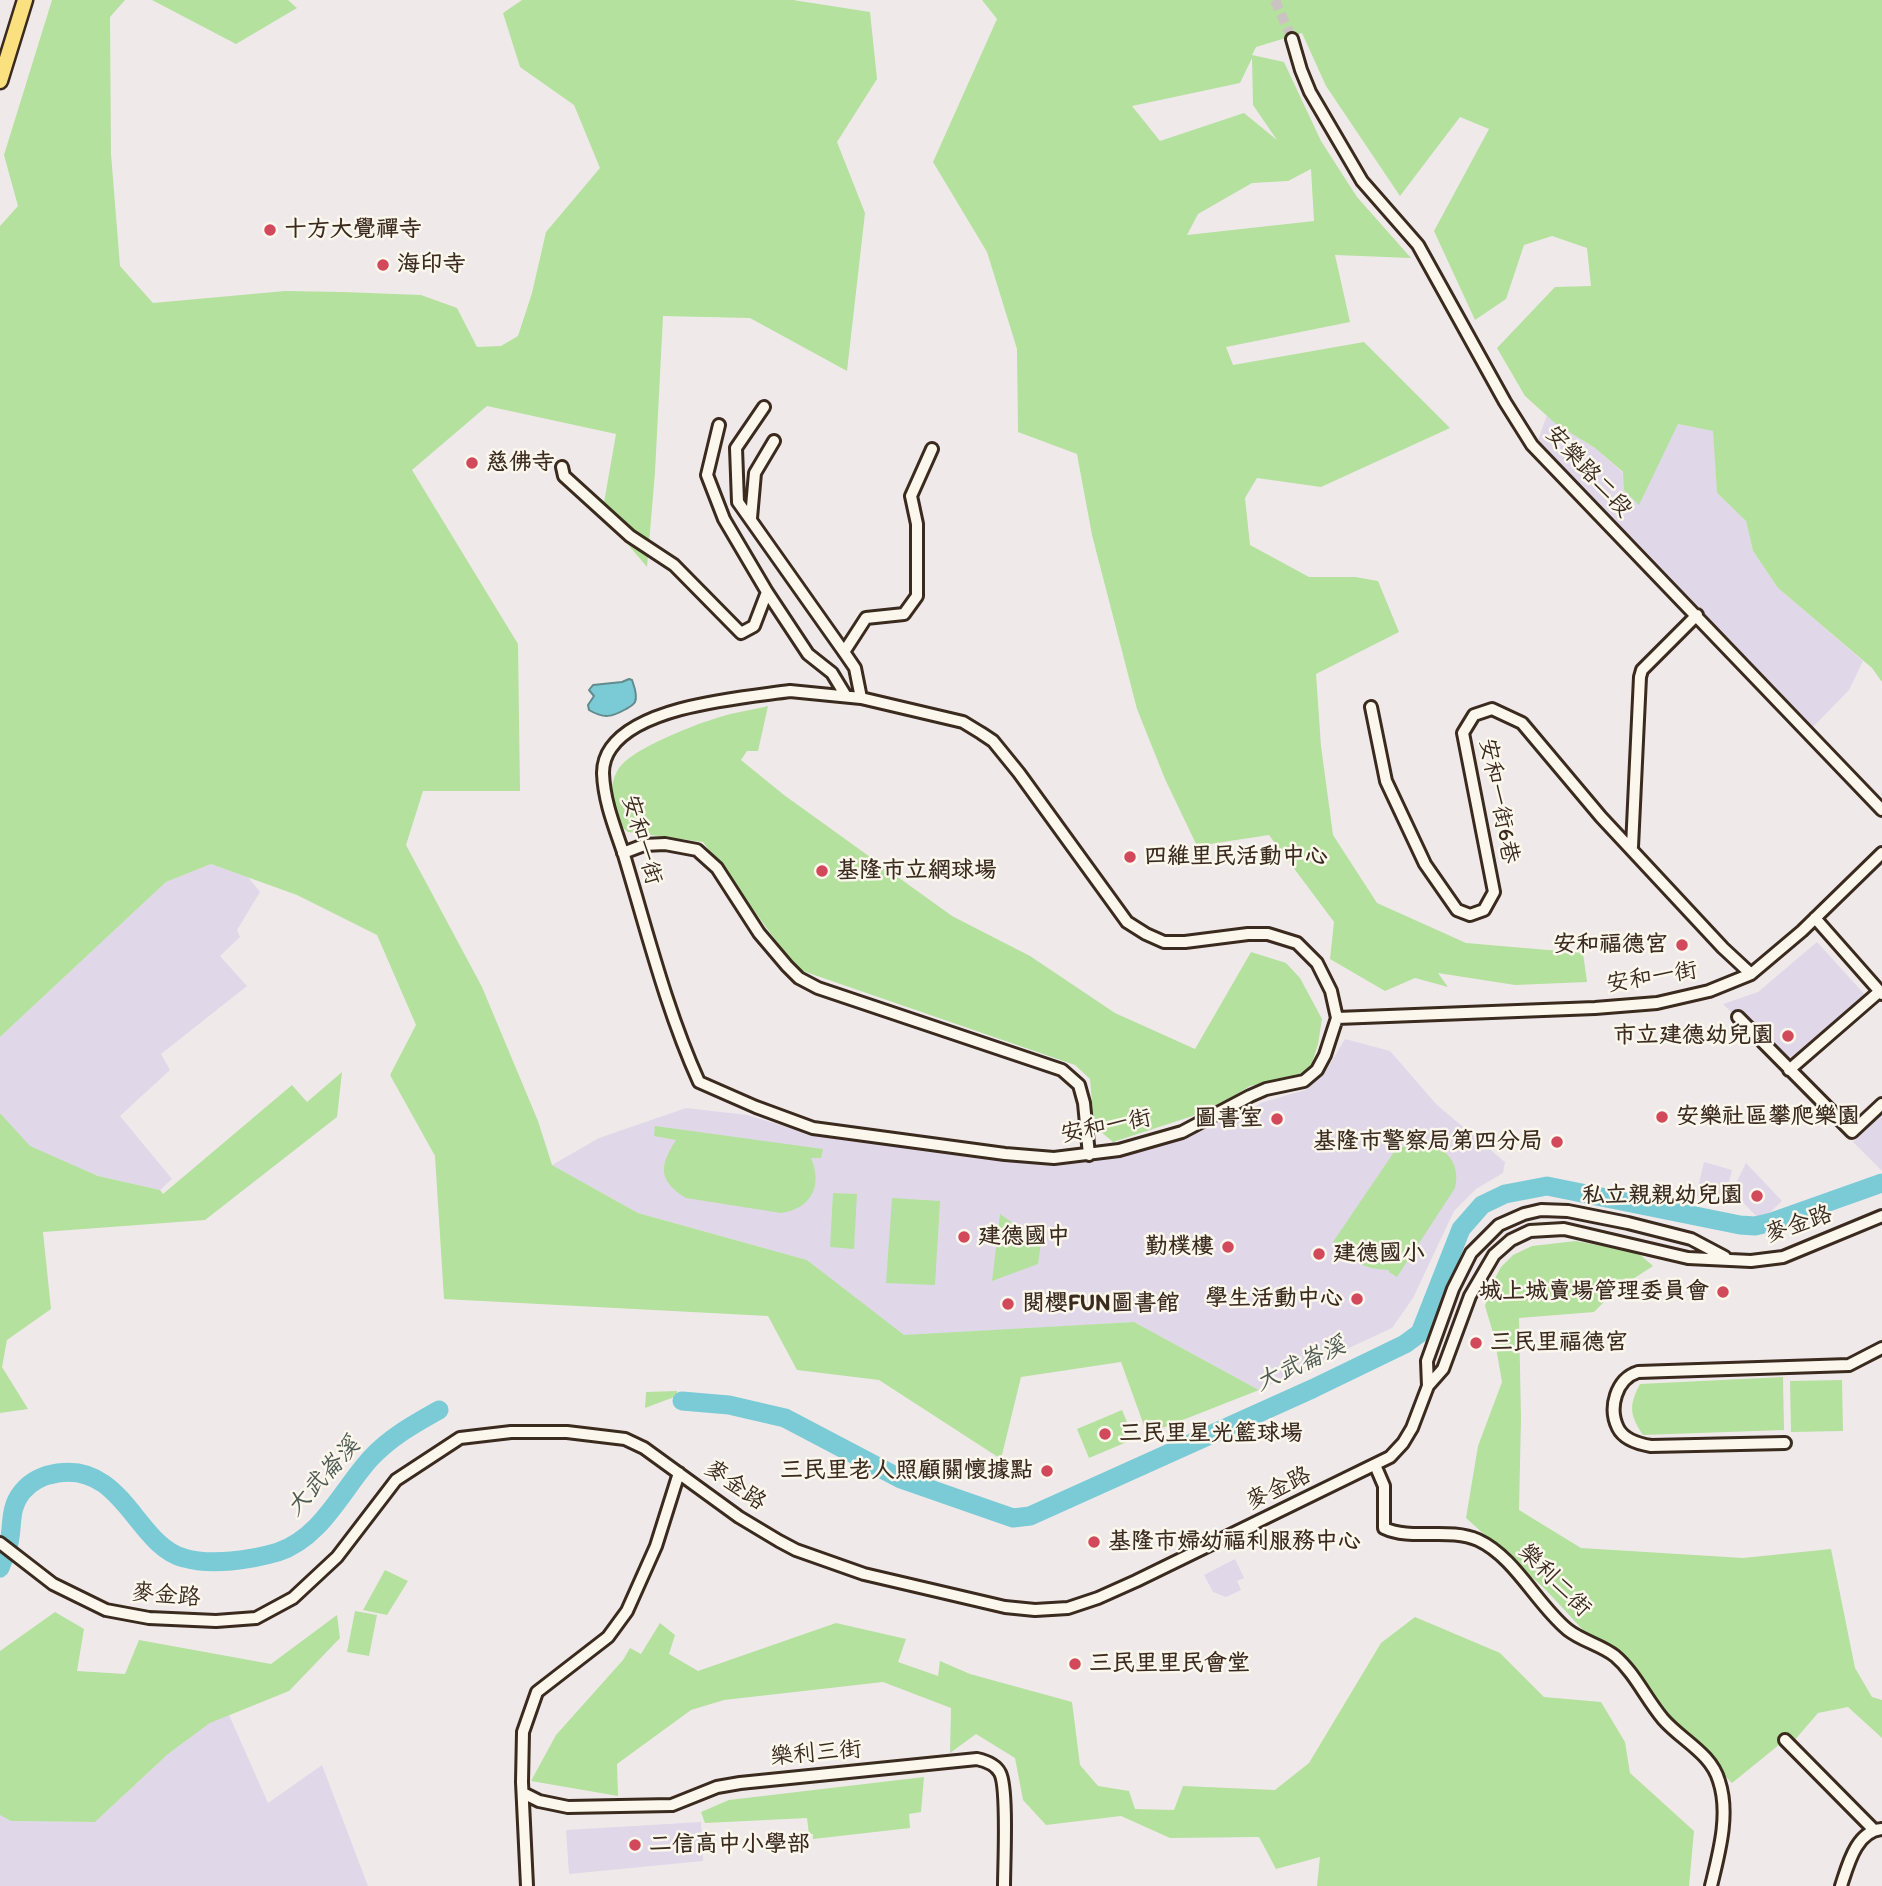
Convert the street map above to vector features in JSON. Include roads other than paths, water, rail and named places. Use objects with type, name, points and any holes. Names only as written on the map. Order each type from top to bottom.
[{"type":"main road","points":[[0,81],[25,0]]},
{"type":"street","name":"安樂路二段","points":[[1292,39],[1310,92],[1362,181],[1418,245],[1505,402],[1532,445],[1882,810]]},
{"type":"street","points":[[764,407],[736,448],[738,502],[855,668],[861,698]]},
{"type":"street","points":[[719,425],[707,475],[724,519],[808,654],[832,673],[846,695]]},
{"type":"street","points":[[751,518],[755,473],[774,441]]},
{"type":"street","points":[[844,652],[866,618],[904,614],[916,596],[917,524],[911,496],[932,449]]},
{"type":"street","points":[[562,467],[565,476],[630,536],[674,565],[741,633],[754,626],[767,592]]},
{"type":"street","points":[[1632,848],[1640,677],[1642,670],[1697,615]]},
{"type":"street","name":"安和一街","points":[[790,691],[861,698],[963,722],[993,741],[1127,922],[1146,934],[1164,942],[1185,942],[1268,934],[1297,943],[1317,963],[1331,991],[1337,1018],[1317,1070],[1304,1082],[1266,1089],[1182,1132],[1119,1150],[1054,1158],[813,1128],[699,1082],[681,1042],[609,813],[603,773],[604,760],[612,746],[628,732],[664,714],[709,703],[790,691]]},
{"type":"street","name":"安和一街6巷","points":[[1371,707],[1386,781],[1425,864],[1457,910],[1469,915],[1484,910],[1494,892],[1463,733],[1474,715],[1492,709],[1522,723],[1601,817],[1723,948],[1751,974]]},
{"type":"street","points":[[623,853],[644,845],[665,844],[697,850],[717,868],[759,933],[799,978],[818,988],[1062,1070],[1079,1085],[1084,1103],[1089,1155]]},
{"type":"street","name":"安和一街","points":[[1337,1018],[1657,1003],[1709,991],[1751,974],[1815,918],[1882,853]]},
{"type":"street","points":[[1789,1070],[1881,993],[1815,918]]},
{"type":"street","points":[[1738,1017],[1852,1132],[1882,1104]]},
{"type":"street","name":"麥金路","points":[[1429,1386],[1427,1362],[1453,1289],[1471,1253],[1499,1225],[1524,1214],[1541,1210],[1568,1211],[1628,1223],[1691,1240],[1727,1259]]},
{"type":"street","name":"麥金路","points":[[0,1543],[53,1584],[106,1610],[149,1618],[216,1621],[256,1618],[293,1598],[337,1558],[396,1480],[460,1438],[511,1432],[593,1434],[625,1440],[644,1448],[767,1534],[822,1560],[864,1574],[1005,1607],[1044,1610],[1068,1608],[1098,1598],[1390,1457],[1403,1443],[1429,1386],[1443,1369],[1470,1296],[1494,1255],[1511,1240],[1535,1229],[1564,1229],[1688,1258],[1751,1261],[1783,1257],[1882,1216]]},
{"type":"street","points":[[1624,1243],[1628,1223]]},
{"type":"street","points":[[1785,1443],[1651,1447],[1639,1444],[1618,1429],[1615,1398],[1623,1381],[1638,1372],[1849,1365],[1882,1348]]},
{"type":"street","name":"樂利二街","points":[[1375,1465],[1384,1486],[1384,1528],[1395,1533],[1442,1532],[1478,1540],[1500,1557],[1569,1630],[1613,1655],[1627,1668],[1664,1719],[1706,1758],[1719,1778],[1724,1801],[1711,1886]]},
{"type":"street","points":[[527,1886],[523,1732],[537,1692],[608,1637],[627,1611],[656,1546],[679,1473]]},
{"type":"street","points":[[1785,1740],[1878,1829],[1853,1850],[1841,1886]]},
{"type":"street","name":"樂利三街","points":[[523,1793],[539,1801],[568,1807],[671,1805],[717,1787],[740,1783],[977,1759],[987,1761],[1000,1773],[1004,1789],[1004,1886]]},
{"type":"water","points":[[632,680],[636,694],[635,702],[631,706],[608,716],[589,710],[588,705],[594,696],[589,690],[593,685]]},
{"type":"waterway","name":"大武崙溪","points":[[682,1401],[729,1405],[785,1418],[901,1479],[1013,1518],[1030,1516],[1312,1389],[1405,1344],[1420,1333],[1461,1229],[1482,1205],[1505,1194],[1547,1186],[1755,1226],[1882,1183]]},
{"type":"waterway","name":"大武崙溪","points":[[0,1568],[9,1543],[13,1510],[18,1498],[34,1482],[58,1473],[80,1473],[98,1480],[114,1492],[154,1538],[168,1550],[184,1558],[206,1562],[231,1561],[278,1552],[307,1536],[319,1525],[360,1471],[385,1444],[439,1410]]},
{"type":"tunnel","points":[[1275,0],[1292,39]]},
{"type":"place","name":"十方大覺禪寺","points":[[270,230]]},
{"type":"place","name":"海印寺","points":[[383,265]]},
{"type":"place","name":"慈佛寺","points":[[472,463]]},
{"type":"place","name":"四維里民活動中心","points":[[1130,857]]},
{"type":"place","name":"基隆市立網球場","points":[[822,871]]},
{"type":"place","name":"安和福德宮","points":[[1682,945]]},
{"type":"place","name":"市立建德幼兒園","points":[[1788,1036]]},
{"type":"place","name":"安樂社區攀爬樂園","points":[[1662,1117]]},
{"type":"place","name":"圖書室","points":[[1277,1119]]},
{"type":"place","name":"基隆市警察局第四分局","points":[[1557,1142]]},
{"type":"place","name":"私立親親幼兒園","points":[[1757,1196]]},
{"type":"place","name":"建德國中","points":[[964,1237]]},
{"type":"place","name":"勤樸樓","points":[[1228,1247]]},
{"type":"place","name":"建德國小","points":[[1319,1254]]},
{"type":"place","name":"城上城賣場管理委員會","points":[[1723,1292]]},
{"type":"place","name":"學生活動中心","points":[[1357,1299]]},
{"type":"place","name":"閱櫻FUN圖書館","points":[[1008,1304]]},
{"type":"place","name":"三民里福德宮","points":[[1476,1343]]},
{"type":"place","name":"三民里星光籃球場","points":[[1105,1434]]},
{"type":"place","name":"三民里老人照顧關懷據點","points":[[1047,1471]]},
{"type":"place","name":"基隆市婦幼福利服務中心","points":[[1094,1542]]},
{"type":"place","name":"三民里里民會堂","points":[[1075,1664]]},
{"type":"place","name":"二信高中小學部","points":[[635,1845]]}]
